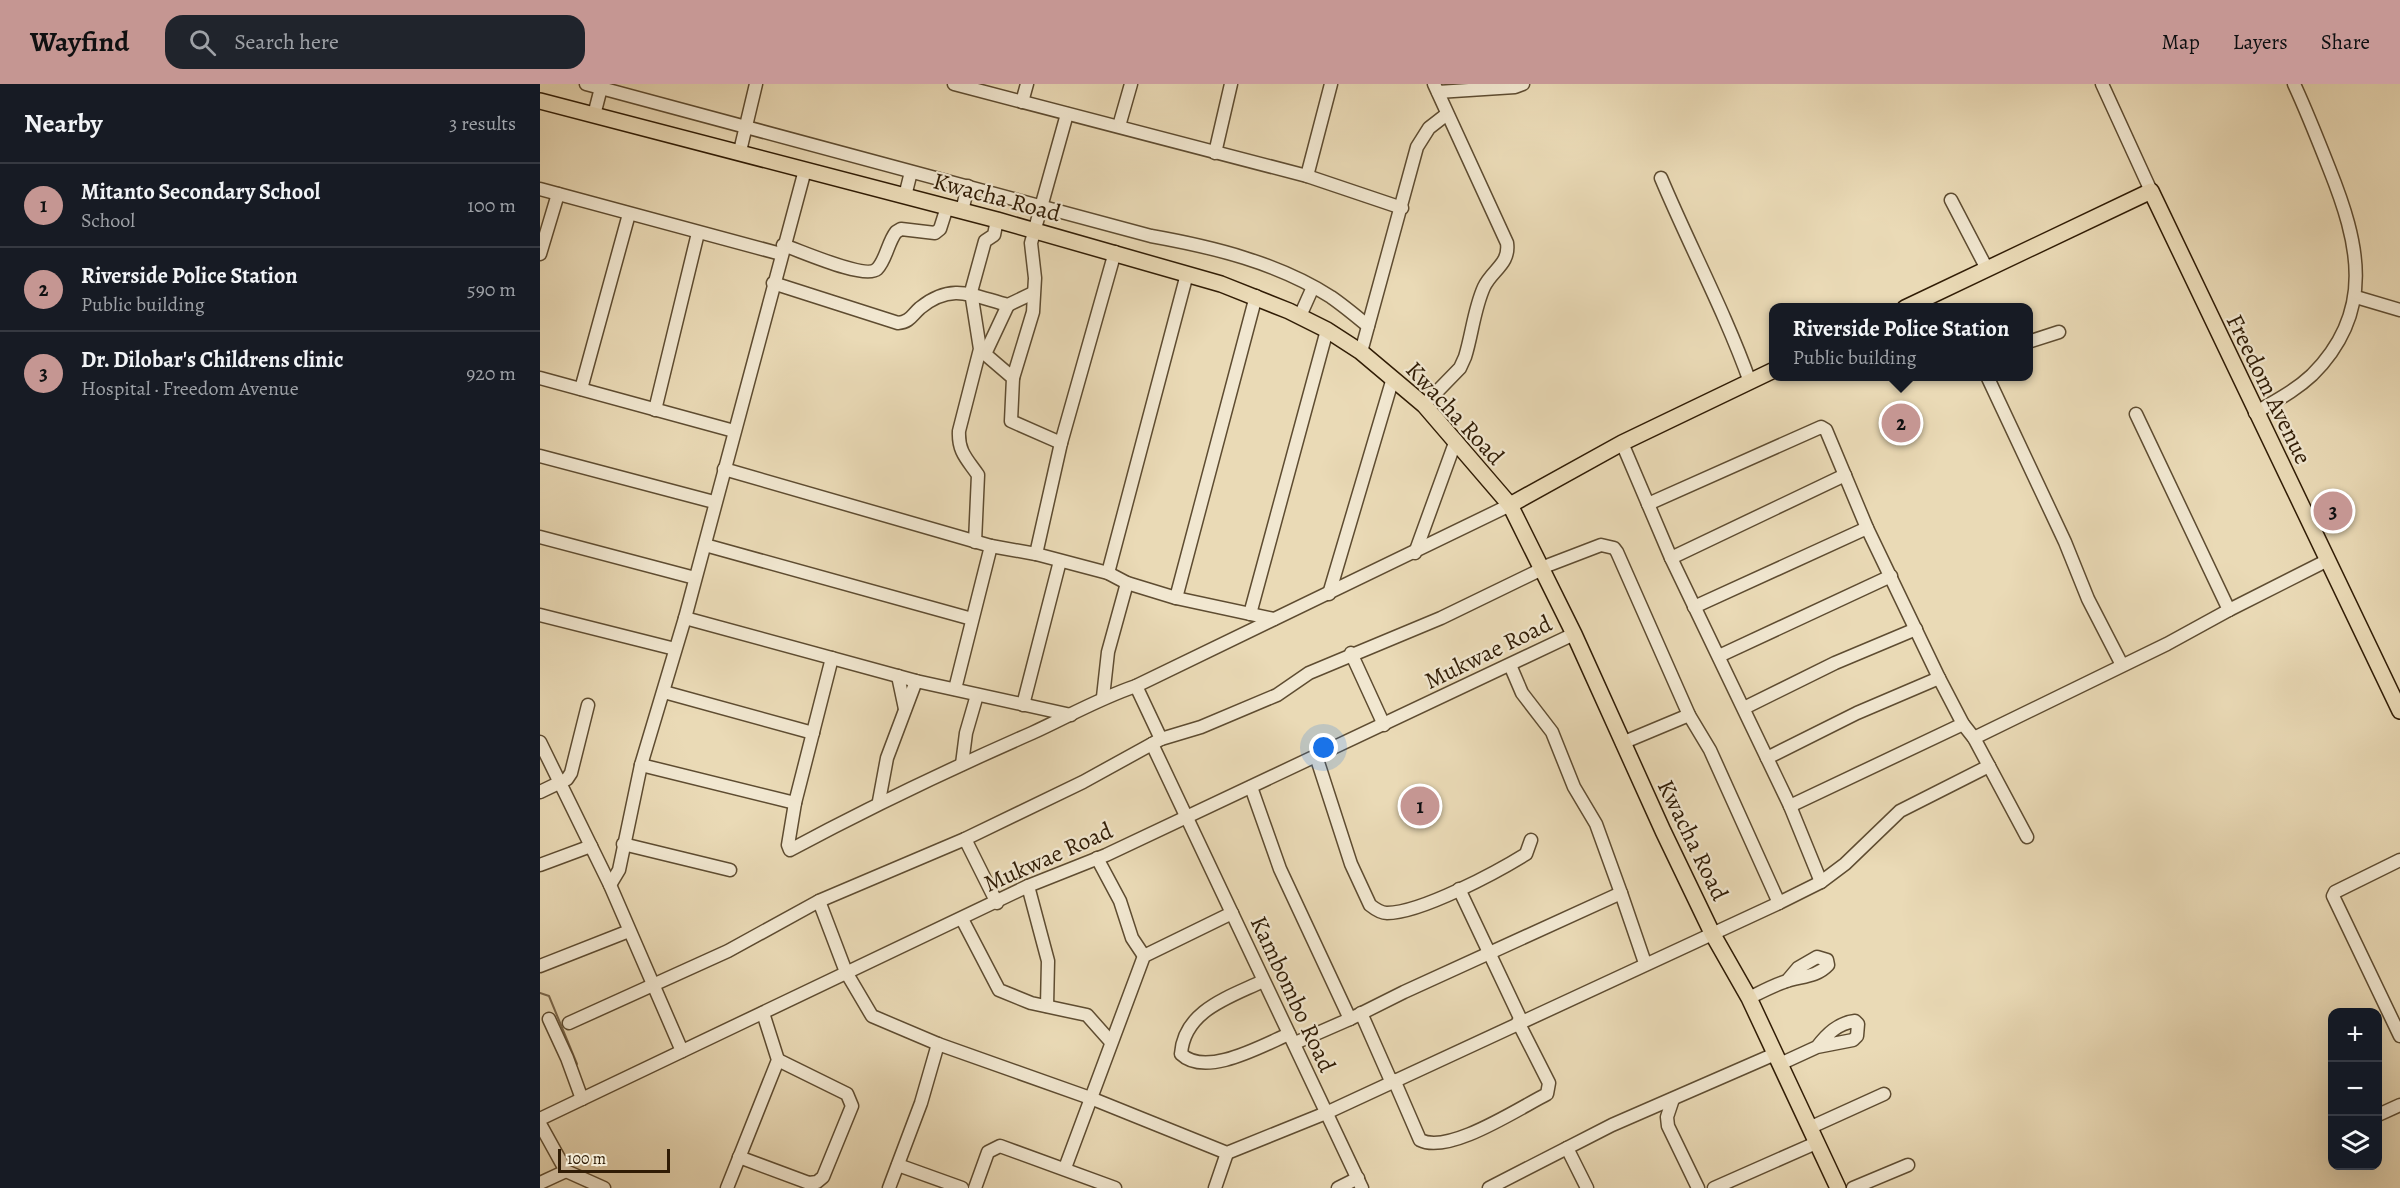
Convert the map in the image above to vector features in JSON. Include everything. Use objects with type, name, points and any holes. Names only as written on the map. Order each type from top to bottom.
[{"type":"main road","name":"Kwacha Road","points":[[540,100],[740,151],[1115,252],[1256,296],[1326,330],[1361,352],[1394,378],[1424,405],[1456,440],[1510,505],[1574,634],[1712,933],[1749,998],[1838,1188]]},
{"type":"main road","points":[[1915,303],[2151,191]]},
{"type":"main road","name":"Freedom Avenue","points":[[2151,191],[2255,413],[2400,711]]},
{"type":"main road","points":[[1510,505],[1622,443],[1769,372]]},
{"type":"street","points":[[586,84],[911,172],[1240,257],[1313,287],[1332,298],[1368,326]]},
{"type":"street","points":[[740,151],[756,84]]},
{"type":"street","points":[[954,84],[1307,176],[1402,207]]},
{"type":"street","points":[[1022,102],[1027,84]]},
{"type":"street","points":[[1119,126],[1131,84]]},
{"type":"street","points":[[1215,153],[1231,84]]},
{"type":"street","points":[[1307,176],[1331,84]]},
{"type":"street","points":[[1424,405],[1460,368],[1484,286],[1506,261],[1508,252],[1507,243],[1436,88],[1515,87],[1523,84]]},
{"type":"street","name":"Freedom Avenue","points":[[2102,84],[2151,191]]},
{"type":"street","points":[[2255,413],[2295,389],[2326,359],[2338,341],[2356,297],[2356,258],[2344,206],[2294,84]]},
{"type":"street","points":[[594,115],[601,88]]},
{"type":"street","points":[[1061,443],[1011,420],[1013,378],[1029,332],[1035,278],[1031,246],[1067,114]]},
{"type":"street","points":[[1361,352],[1422,136],[1447,114]]},
{"type":"street","points":[[610,885],[619,870],[641,765],[685,618],[714,502],[805,170]]},
{"type":"street","points":[[905,196],[911,172]]},
{"type":"street","points":[[1661,178],[1685,235],[1730,326],[1750,382]]},
{"type":"street","points":[[540,189],[698,233],[782,249],[870,273],[878,269],[896,232],[902,229],[935,232],[940,229],[968,186]]},
{"type":"street","points":[[540,254],[558,194]]},
{"type":"street","points":[[1951,200],[1987,268]]},
{"type":"street","points":[[581,389],[629,214]]},
{"type":"street","points":[[997,220],[994,235],[985,241],[970,292],[983,350],[1013,378]]},
{"type":"street","points":[[655,410],[698,233]]},
{"type":"street","points":[[1036,554],[1061,443],[1115,252]]},
{"type":"street","points":[[1108,573],[1187,274]]},
{"type":"street","points":[[773,283],[898,323],[910,320],[918,310],[940,295],[970,292],[1008,304]]},
{"type":"street","points":[[1300,316],[1313,287]]},
{"type":"street","points":[[975,542],[978,475],[963,457],[959,431],[983,350],[1008,304],[1033,293]]},
{"type":"street","points":[[1176,598],[1256,296]]},
{"type":"street","points":[[2356,297],[2400,310]]},
{"type":"street","points":[[1250,614],[1326,330]]},
{"type":"street","points":[[2033,340],[2059,332]]},
{"type":"street","points":[[540,378],[734,431]]},
{"type":"street","points":[[1329,594],[1394,378]]},
{"type":"street","points":[[1989,381],[2065,543],[2088,599],[2122,665]]},
{"type":"street","points":[[2136,414],[2229,610]]},
{"type":"street","points":[[1648,504],[1821,427],[1826,430],[1867,528],[1939,678],[2027,837]]},
{"type":"street","points":[[1415,553],[1456,440]]},
{"type":"street","points":[[1622,443],[1671,558],[1790,806],[1821,882]]},
{"type":"street","points":[[540,456],[714,502]]},
{"type":"street","points":[[724,469],[975,542],[1036,554],[1108,573],[1127,583],[1176,598],[1274,619]]},
{"type":"street","points":[[1671,558],[1845,475]]},
{"type":"street","points":[[832,658],[795,803],[788,844],[790,850],[879,801],[1071,716],[1103,697],[1136,686],[1415,553],[1510,505]]},
{"type":"street","points":[[1694,607],[1867,528]]},
{"type":"street","points":[[540,537],[695,578]]},
{"type":"street","points":[[705,545],[972,619]]},
{"type":"street","points":[[569,1023],[728,951],[819,901],[965,839],[1083,782],[1157,742],[1202,727],[1277,695],[1310,672],[1351,653],[1441,618],[1541,568],[1601,545],[1614,548],[1689,715],[1713,757],[1779,903]]},
{"type":"street","points":[[955,689],[991,546]]},
{"type":"street","points":[[1974,738],[2328,560]]},
{"type":"street","points":[[1023,705],[1060,561]]},
{"type":"street","points":[[1719,656],[1891,576]]},
{"type":"street","points":[[1103,697],[1107,652],[1127,583]]},
{"type":"street","points":[[540,615],[675,649]]},
{"type":"street","points":[[685,618],[916,681],[1071,716]]},
{"type":"street","points":[[1744,708],[1835,663],[1916,629]]},
{"type":"street","name":"Mukwae Road","points":[[540,1119],[846,972],[997,903],[1028,886],[1054,878],[1186,818],[1574,634]]},
{"type":"street","points":[[1351,653],[1384,725]]},
{"type":"street","points":[[1510,665],[1522,693],[1555,738],[1574,787],[1596,824],[1646,963]]},
{"type":"street","points":[[898,676],[905,710]]},
{"type":"street","points":[[1767,758],[1857,713],[1939,678]]},
{"type":"street","points":[[879,801],[887,758],[916,681]]},
{"type":"street","name":"Kambombo Road","points":[[1136,686],[1186,818],[1360,1183]]},
{"type":"street","points":[[664,692],[813,733]]},
{"type":"street","points":[[962,764],[966,733],[977,695]]},
{"type":"street","points":[[540,792],[561,783],[571,773],[588,705]]},
{"type":"street","points":[[1622,742],[1689,715]]},
{"type":"street","points":[[1790,806],[1963,724]]},
{"type":"street","points":[[541,748],[561,783],[610,885],[682,1051]]},
{"type":"street","points":[[1316,756],[1351,864],[1370,905],[1385,913],[1438,899],[1459,889],[1526,854],[1532,840]]},
{"type":"street","points":[[641,765],[795,803]]},
{"type":"street","points":[[819,901],[846,972],[872,1016],[938,1044],[1094,1099],[1227,1153],[1326,1113],[1821,882],[1845,864],[1900,811],[1989,766]]},
{"type":"street","points":[[1251,787],[1280,869],[1355,1016],[1393,1081],[1420,1140],[1434,1144],[1460,1138],[1547,1094],[1549,1090],[1549,1083],[1459,889]]},
{"type":"street","points":[[965,839],[997,903]]},
{"type":"street","points":[[623,844],[730,870]]},
{"type":"street","points":[[540,865],[591,846]]},
{"type":"street","points":[[1096,858],[1120,902],[1132,938],[1144,956]]},
{"type":"street","points":[[2400,860],[2335,892],[2333,896],[2400,1036]]},
{"type":"street","points":[[1028,886],[1048,961],[1047,1006]]},
{"type":"street","points":[[1263,981],[1201,1012],[1188,1033],[1181,1054],[1190,1060],[1222,1062],[1355,1016],[1621,893]]},
{"type":"street","points":[[1065,1168],[1094,1099],[1111,1042],[1144,956],[1232,914]]},
{"type":"street","points":[[962,919],[999,990],[1047,1006],[1088,1015],[1111,1042]]},
{"type":"street","points":[[540,966],[629,931]]},
{"type":"street","points":[[1749,998],[1787,981]]},
{"type":"street","points":[[728,1188],[778,1060],[763,1013]]},
{"type":"street","points":[[549,1019],[582,1099]]},
{"type":"street","points":[[889,1188],[921,1103],[938,1044]]},
{"type":"street","points":[[1496,1186],[1612,1125],[1777,1059],[1817,1047]]},
{"type":"street","points":[[740,1157],[809,1183],[817,1182],[823,1177],[852,1106],[847,1094],[778,1060]]},
{"type":"street","points":[[1809,1128],[1884,1094]]},
{"type":"street","points":[[1673,1099],[1667,1117],[1668,1126],[1698,1188]]},
{"type":"street","points":[[2382,1113],[2400,1104]]},
{"type":"street","points":[[540,1124],[566,1171],[604,1188]]},
{"type":"street","points":[[1714,1188],[1816,1143]]},
{"type":"street","points":[[975,1188],[988,1152],[993,1147],[1000,1146],[1065,1168],[1114,1188]]},
{"type":"street","points":[[1567,1148],[1587,1188]]},
{"type":"street","points":[[1215,1188],[1227,1153]]},
{"type":"street","points":[[898,1165],[963,1188]]},
{"type":"street","points":[[1853,1188],[1908,1165]]},
{"type":"street","points":[[540,1183],[566,1171]]},
{"type":"street","points":[[1338,1188],[1360,1183]]},
{"type":"waterway","points":[[540,993],[549,996],[577,1064]]},
{"type":"place","name":"Riverside Police Station","points":[[1901,423]]},
{"type":"place","name":"Dr. Dilobar's Childrens clinic","points":[[2333,511]]},
{"type":"place","name":"Mitanto Secondary School","points":[[1420,806]]}]
